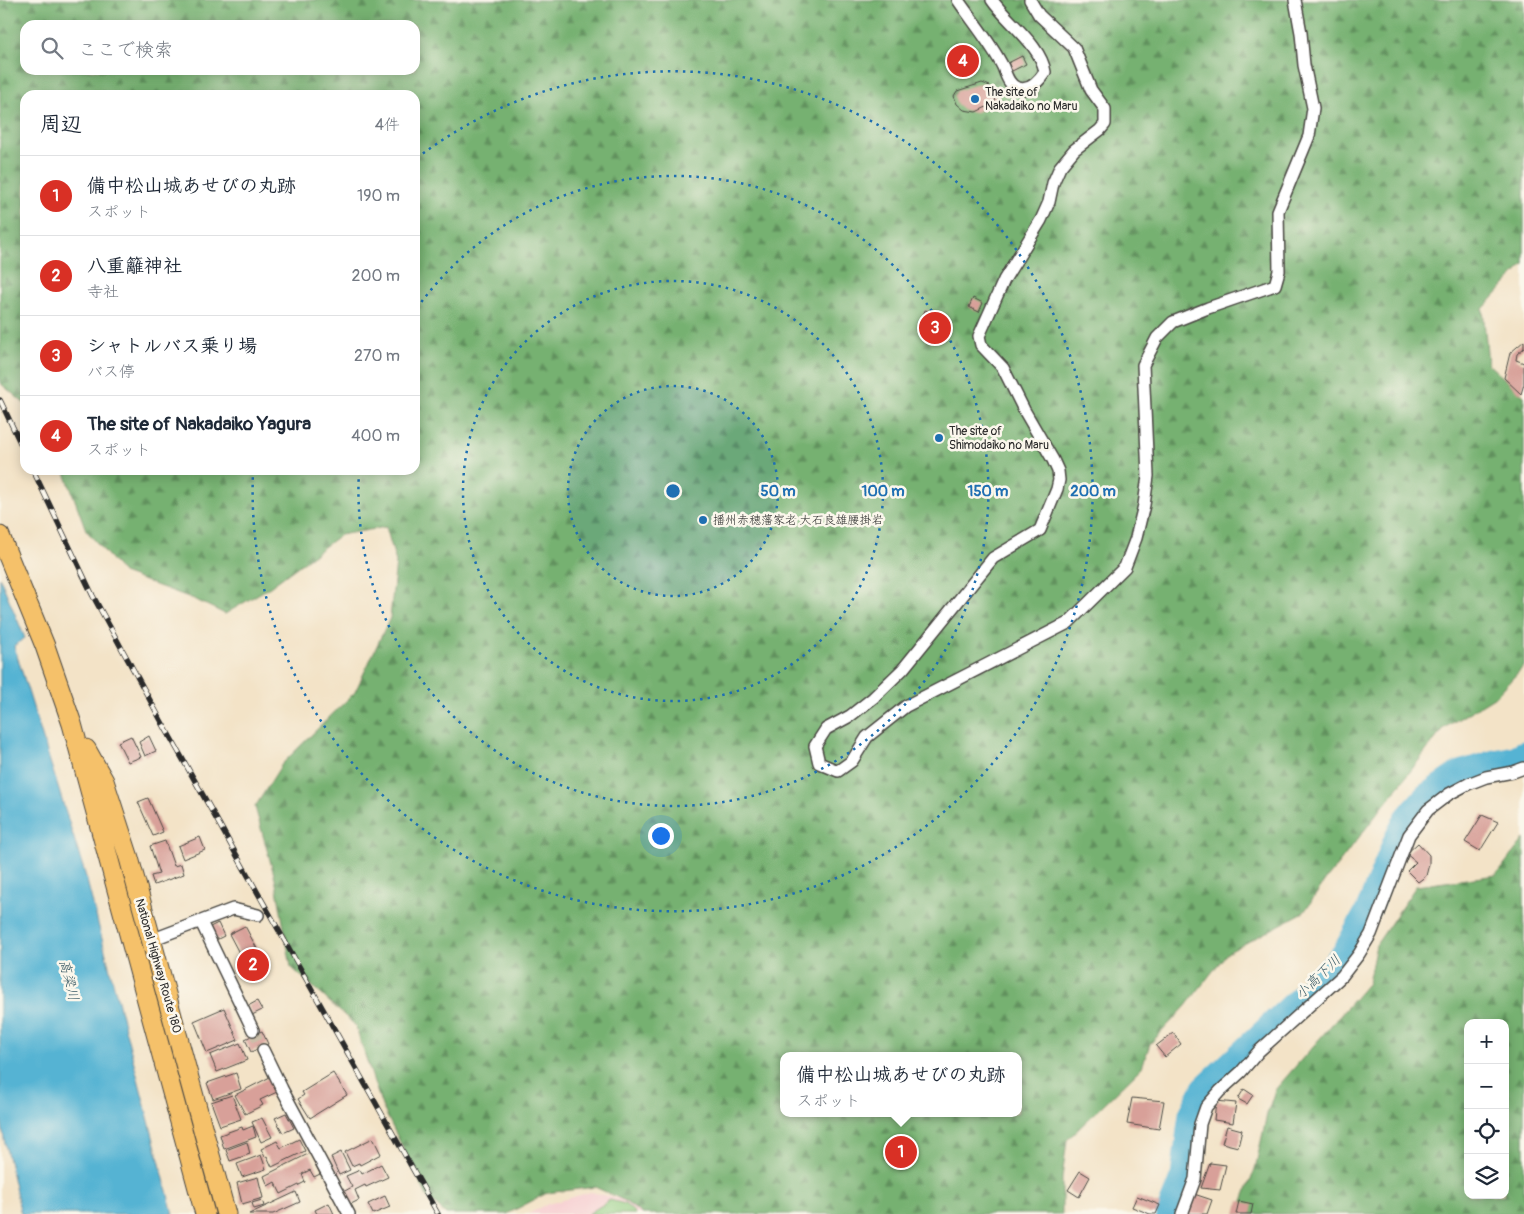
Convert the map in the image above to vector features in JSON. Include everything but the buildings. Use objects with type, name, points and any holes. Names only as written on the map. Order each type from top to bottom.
[{"type":"highway","name":"National Highway Route 180","points":[[0,536],[45,646],[72,724],[205,1214]]},
{"type":"highway","name":"National Highway Route 180","points":[[72,724],[104,781],[129,858],[226,1214]]},
{"type":"street","points":[[958,0],[998,57],[1011,84],[1023,89],[1032,87],[1045,72],[1044,62],[1028,40],[992,0]]},
{"type":"street","points":[[1030,0],[1039,15],[1074,48],[1091,90],[1105,109],[1105,124],[1074,150],[1060,166],[1053,183],[1049,202],[1041,220],[1004,280],[979,336],[981,345],[1003,368],[1024,410],[1054,460],[1059,480],[1057,490],[1040,530],[993,558],[903,669],[873,698],[850,716],[826,729],[815,746],[819,763],[838,771],[852,761],[867,737],[906,706],[1068,623],[1125,567],[1140,521],[1148,476],[1144,365],[1157,338],[1173,322],[1276,284],[1279,271],[1278,211],[1309,136],[1313,108],[1304,65],[1295,0]]},
{"type":"street","points":[[1182,1214],[1195,1179],[1200,1124],[1206,1107],[1259,1051],[1342,976],[1359,954],[1371,934],[1409,835],[1423,816],[1449,794],[1468,784],[1486,777],[1524,768]]},
{"type":"street","points":[[151,940],[233,909],[258,915]]},
{"type":"street","points":[[201,922],[253,1030]]},
{"type":"street","points":[[263,1050],[349,1214]]},
{"type":"shaded area","points":[[591,1192],[623,1200],[642,1214],[528,1214],[548,1204]]},
{"type":"green space","points":[[0,0],[1524,0],[1524,264],[1483,309],[1488,364],[1524,396],[1524,666],[1497,695],[1444,728],[1325,881],[1304,912],[1227,953],[1185,1007],[1150,1044],[1142,1067],[1067,1140],[1062,1178],[1062,1214],[642,1214],[623,1200],[595,1187],[547,1193],[507,1214],[446,1214],[428,1198],[382,1106],[355,1025],[291,967],[275,878],[255,807],[282,764],[355,692],[390,618],[396,562],[386,527],[340,535],[270,587],[225,614],[194,599],[123,573],[86,530],[66,475],[420,475],[420,90],[20,90],[20,400],[0,383]]},
{"type":"green space","points":[[1524,839],[1524,1214],[1238,1214],[1255,1169],[1267,1114],[1275,1090],[1368,983],[1376,945],[1416,886],[1496,875]]},
{"type":"green space","points":[[610,1200],[625,1204],[636,1214],[588,1214]]},
{"type":"water","name":"高梁川","points":[[0,578],[25,638],[14,646],[86,877],[173,1214],[21,1214],[4,1139],[0,1111]]},
{"type":"waterway","name":"小高下川","points":[[1168,1214],[1183,1176],[1191,1114],[1204,1088],[1320,979],[1344,953],[1368,910],[1396,839],[1407,818],[1426,796],[1458,774],[1495,762],[1515,758],[1524,753]]},
{"type":"tunnel","points":[[253,1030],[263,1050]]},
{"type":"railway","points":[[0,400],[20,442]]},
{"type":"railway","points":[[35,475],[93,596],[438,1214]]},
{"type":"place","name":"The site of Nakadaiko Yagura","points":[[963,61]]},
{"type":"place","name":"The site of Nakadaiko no Maru","points":[[975,99]]},
{"type":"place","name":"シャトルバス乗り場","points":[[935,328]]},
{"type":"place","name":"The site of Shimodaiko no Maru","points":[[939,438]]},
{"type":"place","name":"播州赤穂藩家老 大石良雄腰掛岩","points":[[703,520]]},
{"type":"place","name":"八重籬神社","points":[[253,965]]},
{"type":"place","name":"備中松山城あせびの丸跡","points":[[901,1152]]}]
